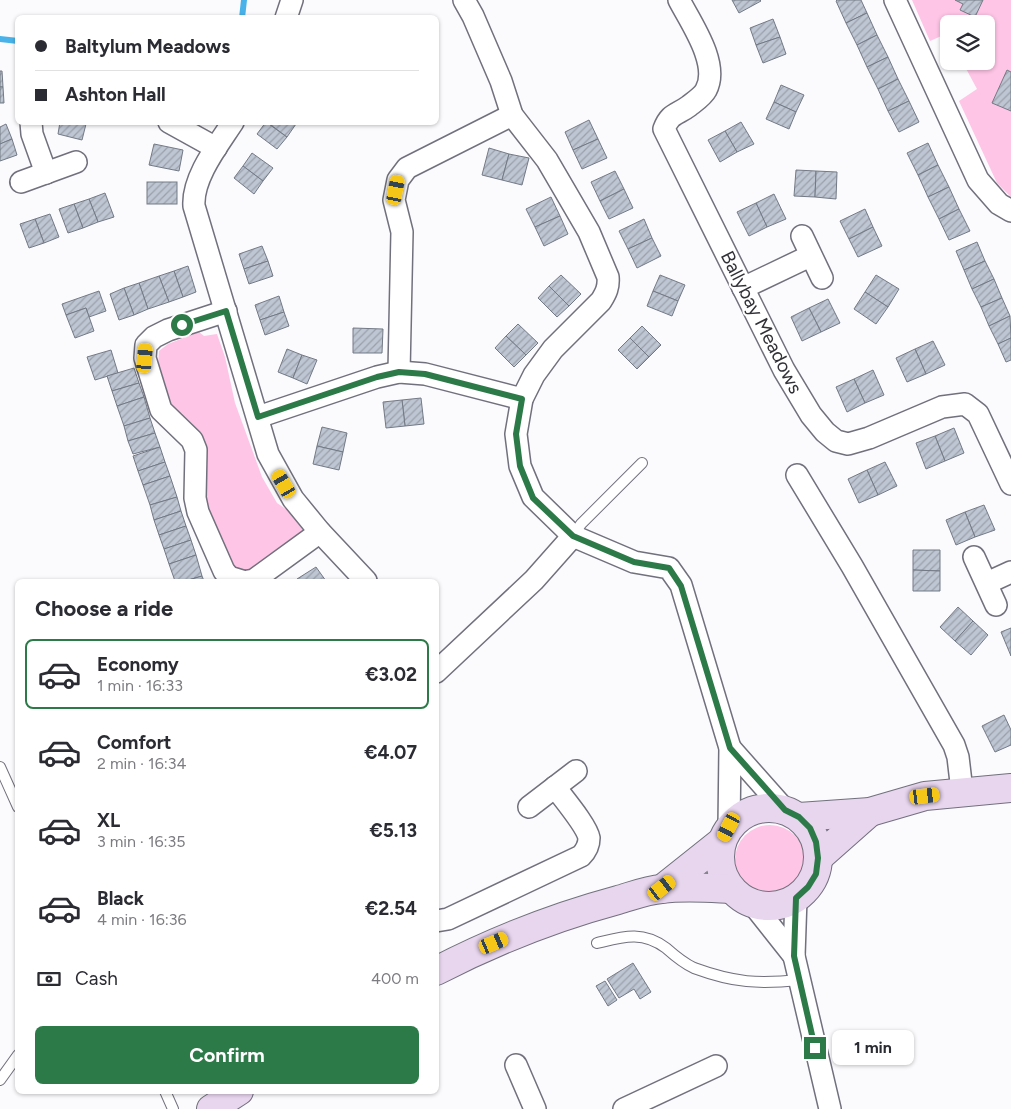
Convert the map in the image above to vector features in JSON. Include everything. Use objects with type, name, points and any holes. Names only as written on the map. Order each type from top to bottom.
[{"type":"main road","points":[[662,888],[725,834],[740,816],[754,809],[770,807],[792,813],[870,812],[925,796],[962,791],[1011,788]]},
{"type":"main road","points":[[818,858],[870,812]]},
{"type":"main road","points":[[439,970],[481,949],[569,914],[662,888],[742,896],[767,906],[782,904],[796,898],[808,887],[816,874],[818,858],[816,842],[810,828],[792,813]]},
{"type":"main road","points":[[725,834],[719,858],[723,874],[742,896]]},
{"type":"main road","points":[[211,1109],[234,1094]]},
{"type":"street","points":[[287,15],[292,0]]},
{"type":"street","points":[[464,0],[473,16],[501,81],[512,115],[548,160],[589,232],[608,277],[606,294],[553,349],[534,376],[522,399],[516,434],[520,466],[533,498],[573,536],[634,562],[669,568],[681,586],[730,748],[725,834]]},
{"type":"street","name":"Ballybay Meadows","points":[[678,0],[699,39],[710,65],[710,78],[706,92],[688,107],[668,119],[664,129],[784,370],[806,408],[825,432],[836,440],[848,444],[869,438],[942,407],[965,404],[978,414],[1011,484]]},
{"type":"street","points":[[895,0],[978,180],[999,204],[1011,211]]},
{"type":"street","points":[[399,372],[402,232],[394,200],[398,180],[407,168],[512,115]]},
{"type":"street","points":[[31,125],[32,134],[46,173]]},
{"type":"street","points":[[174,125],[216,148]]},
{"type":"street","points":[[231,125],[195,187],[193,196],[194,206],[268,454],[293,498],[320,532],[364,579]]},
{"type":"street","points":[[21,182],[76,162]]},
{"type":"street","points":[[802,236],[822,278]]},
{"type":"street","points":[[743,288],[810,256]]},
{"type":"street","points":[[226,311],[168,330],[154,337],[146,345],[145,358],[161,410],[192,440],[196,450],[195,498],[198,512],[224,572],[229,577],[236,579]]},
{"type":"street","points":[[258,417],[377,377],[399,372],[425,374],[522,399]]},
{"type":"street","points":[[797,475],[852,566],[954,745],[958,757],[962,791]]},
{"type":"street","points":[[255,579],[320,532]]},
{"type":"street","points":[[439,664],[534,580],[573,536]]},
{"type":"street","points":[[974,557],[996,604]]},
{"type":"street","points":[[987,583],[1011,572]]},
{"type":"street","points":[[730,748],[792,813]]},
{"type":"street","points":[[529,807],[576,771]]},
{"type":"street","points":[[439,920],[448,919],[581,856],[587,850],[589,839],[586,830],[555,787]]},
{"type":"street","points":[[742,896],[794,956]]},
{"type":"street","points":[[796,898],[794,956],[830,1109]]},
{"type":"street","points":[[516,1065],[535,1109]]},
{"type":"street","points":[[624,1109],[716,1066]]},
{"type":"lane","points":[[573,536],[581,524],[642,463]]},
{"type":"lane","points":[[0,767],[15,800]]},
{"type":"lane","points":[[597,943],[634,936],[654,941],[692,967],[726,978],[747,983],[800,980]]},
{"type":"lane","points":[[0,1080],[15,1059]]},
{"type":"lane","points":[[166,1094],[173,1109]]},
{"type":"shaded area","points":[[912,0],[1011,0],[1011,197],[997,183],[959,101],[977,89],[967,70],[995,70],[995,15],[940,15],[940,37],[930,41]]},
{"type":"shaded area","points":[[199,332],[204,336],[217,334],[225,357],[235,403],[262,477],[277,503],[293,514],[305,529],[302,537],[255,573],[234,569],[209,523],[204,494],[206,450],[171,406],[158,364],[159,351],[168,344]]},
{"type":"shaded area","points":[[770,825],[783,828],[795,835],[802,847],[805,860],[802,873],[795,885],[783,892],[770,895],[757,892],[745,885],[738,873],[735,860],[738,847],[745,835],[757,828]]},
{"type":"building","points":[[732,0],[760,0],[761,1],[739,13]]},
{"type":"building","points":[[837,0],[861,0],[867,13],[846,23]]},
{"type":"building","points":[[955,0],[983,0],[976,15],[971,15],[960,10],[963,4]]},
{"type":"building","points":[[867,13],[877,35],[857,45],[846,23]]},
{"type":"building","points":[[773,19],[780,37],[756,45],[750,28]]},
{"type":"building","points":[[877,35],[888,57],[867,67],[857,45]]},
{"type":"building","points":[[780,37],[786,54],[763,63],[756,45]]},
{"type":"building","points":[[888,57],[898,79],[878,89],[867,67]]},
{"type":"building","points":[[1007,70],[1011,72],[1011,111],[992,103]]},
{"type":"building","points":[[0,71],[2,71],[3,87],[0,87]]},
{"type":"building","points":[[898,79],[909,101],[888,111],[878,89]]},
{"type":"building","points":[[781,85],[804,95],[796,112],[774,102]]},
{"type":"building","points":[[0,87],[3,87],[4,103],[0,103]]},
{"type":"building","points":[[909,101],[919,122],[899,132],[888,111]]},
{"type":"building","points":[[774,102],[796,112],[789,129],[766,119]]},
{"type":"building","points":[[589,120],[598,139],[573,150],[565,132]]},
{"type":"building","points":[[741,122],[754,144],[737,152],[725,131]]},
{"type":"building","points":[[6,124],[12,139],[0,144],[0,127]]},
{"type":"building","points":[[60,125],[86,125],[82,140],[58,134]]},
{"type":"building","points":[[264,125],[270,125],[287,137],[277,149],[257,134]]},
{"type":"building","points":[[271,125],[295,125],[287,137]]},
{"type":"building","points":[[725,131],[737,152],[720,162],[708,140]]},
{"type":"building","points":[[12,139],[17,155],[0,161],[0,144]]},
{"type":"building","points":[[598,139],[607,158],[582,169],[573,150]]},
{"type":"building","points":[[928,143],[938,165],[918,175],[907,153]]},
{"type":"building","points":[[154,144],[183,150],[179,171],[149,165]]},
{"type":"building","points":[[489,148],[509,154],[502,180],[482,175]]},
{"type":"building","points":[[252,153],[273,168],[263,181],[243,166]]},
{"type":"building","points":[[509,154],[529,158],[522,185],[502,180]]},
{"type":"building","points":[[938,165],[949,187],[928,197],[918,175]]},
{"type":"building","points":[[243,166],[263,181],[254,194],[234,178]]},
{"type":"building","points":[[796,170],[816,171],[815,197],[794,196]]},
{"type":"building","points":[[615,171],[624,189],[600,201],[591,182]]},
{"type":"building","points":[[816,171],[837,172],[836,199],[815,197]]},
{"type":"building","points":[[147,182],[177,182],[177,204],[147,204]]},
{"type":"building","points":[[949,187],[959,209],[939,219],[928,197]]},
{"type":"building","points":[[624,189],[633,208],[609,219],[600,201]]},
{"type":"building","points":[[105,193],[114,217],[98,222],[89,199]]},
{"type":"building","points":[[774,194],[786,219],[767,227],[756,203]]},
{"type":"building","points":[[551,197],[560,216],[535,227],[526,209]]},
{"type":"building","points":[[89,199],[98,222],[83,228],[74,204]]},
{"type":"building","points":[[756,203],[767,227],[749,236],[737,212]]},
{"type":"building","points":[[74,204],[83,228],[68,233],[59,209]]},
{"type":"building","points":[[865,209],[873,227],[849,239],[840,221]]},
{"type":"building","points":[[959,209],[970,231],[949,240],[939,219]]},
{"type":"building","points":[[50,214],[59,237],[44,243],[35,219]]},
{"type":"building","points":[[560,216],[568,234],[544,246],[535,227]]},
{"type":"building","points":[[35,219],[44,243],[29,248],[20,224]]},
{"type":"building","points":[[644,219],[652,238],[628,249],[619,231]]},
{"type":"building","points":[[873,227],[882,246],[858,257],[849,239]]},
{"type":"building","points":[[652,238],[661,256],[637,268],[628,249]]},
{"type":"building","points":[[977,242],[985,261],[964,270],[956,251]]},
{"type":"building","points":[[262,246],[268,261],[244,269],[239,254]]},
{"type":"building","points":[[268,261],[273,276],[249,284],[244,269]]},
{"type":"building","points":[[985,261],[994,279],[972,289],[964,270]]},
{"type":"building","points":[[188,266],[196,292],[183,297],[174,271]]},
{"type":"building","points":[[174,271],[183,297],[169,302],[159,276]]},
{"type":"building","points":[[561,275],[581,294],[569,306],[549,286]]},
{"type":"building","points":[[660,275],[685,285],[678,301],[653,291]]},
{"type":"building","points":[[876,275],[899,289],[888,307],[865,292]]},
{"type":"building","points":[[159,276],[169,302],[148,309],[139,283]]},
{"type":"building","points":[[994,279],[1002,298],[981,307],[972,289]]},
{"type":"building","points":[[139,283],[148,309],[134,315],[124,288]]},
{"type":"building","points":[[549,286],[569,306],[557,317],[538,298]]},
{"type":"building","points":[[124,288],[134,315],[119,320],[110,294]]},
{"type":"building","points":[[99,291],[106,311],[89,317],[86,308],[66,315],[62,304]]},
{"type":"building","points":[[653,291],[678,301],[672,316],[647,306]]},
{"type":"building","points":[[865,292],[888,307],[876,324],[854,309]]},
{"type":"building","points":[[279,296],[284,312],[260,320],[255,305]]},
{"type":"building","points":[[1002,298],[1010,316],[989,326],[981,307]]},
{"type":"building","points":[[828,299],[840,323],[821,332],[809,308]]},
{"type":"building","points":[[86,308],[94,331],[75,338],[66,315]]},
{"type":"building","points":[[809,308],[821,332],[802,341],[791,317]]},
{"type":"building","points":[[284,312],[289,326],[265,335],[260,320]]},
{"type":"building","points":[[1010,316],[1011,338],[998,344],[989,326]]},
{"type":"building","points":[[518,324],[538,343],[526,355],[506,336]]},
{"type":"building","points":[[642,326],[661,345],[649,357],[630,338]]},
{"type":"building","points":[[353,328],[383,329],[382,353],[353,353]]},
{"type":"building","points":[[506,336],[526,355],[514,367],[495,348]]},
{"type":"building","points":[[630,338],[649,357],[637,369],[618,350]]},
{"type":"building","points":[[1011,338],[1011,360],[1006,362],[998,344]]},
{"type":"building","points":[[933,341],[945,365],[926,374],[915,349]]},
{"type":"building","points":[[287,349],[302,355],[293,378],[278,372]]},
{"type":"building","points":[[915,349],[926,374],[907,382],[896,358]]},
{"type":"building","points":[[111,350],[118,373],[95,380],[87,357]]},
{"type":"building","points":[[302,355],[317,360],[307,384],[293,378]]},
{"type":"building","points":[[134,368],[139,383],[112,391],[107,376]]},
{"type":"building","points":[[873,370],[884,395],[865,403],[854,379]]},
{"type":"building","points":[[854,379],[865,403],[847,412],[836,387]]},
{"type":"building","points":[[139,383],[144,397],[117,406],[112,391]]},
{"type":"building","points":[[144,397],[150,418],[124,426],[117,406]]},
{"type":"building","points":[[421,398],[424,424],[405,426],[402,400]]},
{"type":"building","points":[[402,400],[405,426],[386,428],[383,402]]},
{"type":"building","points":[[150,418],[155,433],[128,441],[124,426]]},
{"type":"building","points":[[322,427],[347,433],[343,452],[317,446]]},
{"type":"building","points":[[954,428],[964,453],[945,461],[935,436]]},
{"type":"building","points":[[155,433],[160,447],[133,454],[128,441]]},
{"type":"building","points":[[935,436],[945,461],[926,469],[916,443]]},
{"type":"building","points":[[317,446],[343,452],[339,470],[313,464]]},
{"type":"building","points":[[160,447],[165,462],[138,471],[133,456]]},
{"type":"building","points":[[165,462],[170,476],[143,485],[138,471]]},
{"type":"building","points":[[885,462],[897,486],[878,495],[867,470]]},
{"type":"building","points":[[867,470],[878,495],[859,503],[848,479]]},
{"type":"building","points":[[170,476],[177,497],[150,505],[143,485]]},
{"type":"building","points":[[177,497],[181,511],[154,520],[150,505]]},
{"type":"building","points":[[984,505],[995,530],[975,537],[965,512]]},
{"type":"building","points":[[181,511],[186,526],[159,535],[154,520]]},
{"type":"building","points":[[965,512],[975,537],[956,545],[946,520]]},
{"type":"building","points":[[186,526],[191,540],[164,549],[159,535]]},
{"type":"building","points":[[191,540],[196,555],[169,564],[164,549]]},
{"type":"building","points":[[913,550],[940,550],[940,571],[913,570]]},
{"type":"building","points":[[196,555],[202,576],[192,579],[174,579],[169,564]]},
{"type":"building","points":[[316,567],[325,579],[297,579]]},
{"type":"building","points":[[913,570],[940,571],[940,591],[913,591]]},
{"type":"building","points":[[202,576],[203,579],[192,579]]},
{"type":"building","points":[[958,607],[973,621],[955,641],[940,627]]},
{"type":"building","points":[[973,621],[988,635],[971,655],[955,641]]},
{"type":"building","points":[[1011,628],[1011,656],[1001,632]]},
{"type":"building","points":[[1004,715],[1011,730],[1011,745],[995,752],[982,726]]},
{"type":"building","points":[[633,963],[651,992],[640,999],[634,989],[619,998],[607,979]]},
{"type":"building","points":[[605,981],[617,1000],[608,1006],[596,986]]},
{"type":"waterway","points":[[242,15],[244,0]]},
{"type":"waterway","points":[[0,39],[15,41]]},
{"type":"route","points":[[182,325],[226,311],[258,417],[377,377],[399,372],[425,374],[522,399],[516,434],[520,466],[533,498],[573,536],[634,562],[669,568],[681,586],[730,748],[785,810],[799,817],[810,828],[816,842],[818,858],[816,874],[808,887],[796,898],[794,956],[815,1048]]}]
